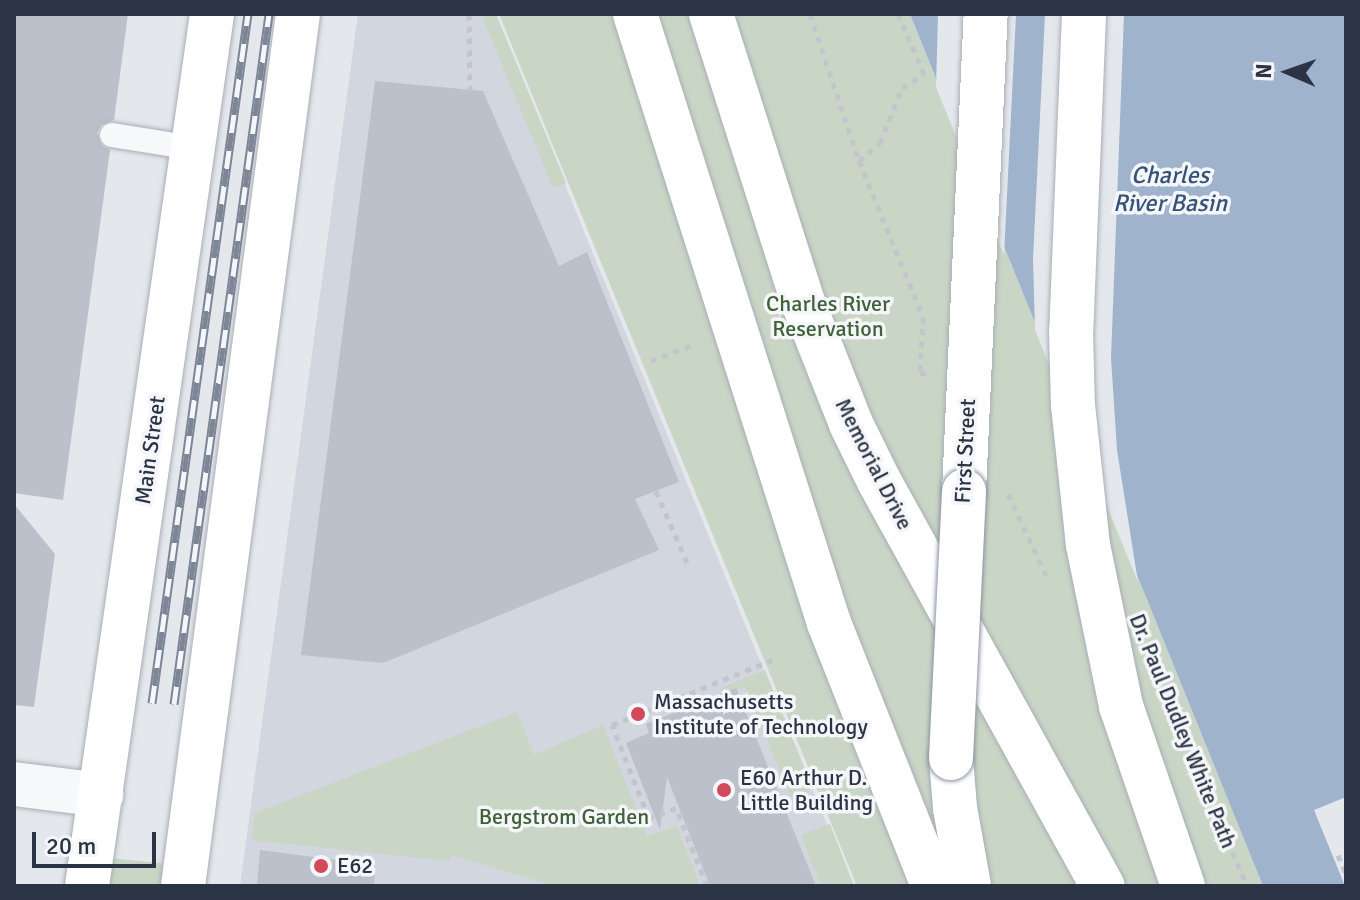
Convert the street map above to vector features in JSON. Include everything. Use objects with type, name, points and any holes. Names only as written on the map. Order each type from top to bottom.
[{"type":"main road","name":"Main Street","points":[[87,886],[212,14]]},
{"type":"main road","points":[[183,886],[298,14]]},
{"type":"main road","points":[[635,14],[829,623],[933,886]]},
{"type":"main road","name":"Memorial Drive","points":[[711,14],[804,305],[851,424],[879,481],[1103,886]]},
{"type":"main road","name":"First Street","points":[[969,886],[956,822],[951,758],[982,485],[976,219],[986,14]]},
{"type":"main road","points":[[1084,14],[1071,331],[1081,479],[1098,603],[1116,685],[1136,756],[1183,886]]},
{"type":"street","points":[[14,784],[101,795]]},
{"type":"lane","points":[[112,135],[193,148]]},
{"type":"path","points":[[469,14],[470,91]]},
{"type":"path","points":[[810,14],[859,161],[923,317],[920,373]]},
{"type":"path","points":[[859,161],[870,155],[880,143],[902,88],[924,74],[898,14]]},
{"type":"path","points":[[651,361],[692,345]]},
{"type":"path","points":[[982,485],[1055,592]]},
{"type":"path","points":[[656,491],[688,565]]},
{"type":"path","points":[[707,886],[676,808],[649,818],[612,725],[772,660]]},
{"type":"path","name":"Dr. Paul Dudley White Path","points":[[1159,676],[1247,886]]},
{"type":"path","points":[[1338,855],[1346,874]]},
{"type":"shaded area","points":[[358,14],[495,14],[852,886],[240,886]]},
{"type":"green space","points":[[481,14],[496,14],[566,183],[553,188]]},
{"type":"green space","name":"Charles River Reservation","points":[[499,14],[910,14],[1263,886],[857,886]]},
{"type":"green space","points":[[765,670],[813,789],[792,799],[745,687],[720,695],[721,688]]},
{"type":"green space","name":"Bergstrom Garden","points":[[517,712],[534,755],[603,725],[647,836],[677,826],[700,886],[555,886],[451,855],[450,861],[252,840],[255,813]]},
{"type":"green space","points":[[830,824],[854,886],[821,886],[801,835]]},
{"type":"green space","points":[[109,858],[170,864],[167,886],[105,886]]},
{"type":"water","name":"Charles River Basin","points":[[910,14],[1346,14],[1346,886],[1263,886]]},
{"type":"pier","points":[[938,14],[1016,14],[1004,255],[936,87]]},
{"type":"pier","points":[[1045,14],[1124,14],[1111,358],[1117,450],[1138,582],[1035,330],[1033,259]]},
{"type":"pier","points":[[1346,797],[1346,886],[1345,886],[1314,810]]},
{"type":"building","points":[[14,14],[128,14],[114,120],[101,125],[97,133],[102,146],[110,150],[63,500],[14,493]]},
{"type":"building","points":[[375,81],[483,91],[559,266],[587,252],[679,482],[635,499],[659,550],[383,663],[301,655]]},
{"type":"building","points":[[14,504],[55,554],[34,707],[14,705]]},
{"type":"building","name":"E60 Arthur D. Little Building","points":[[736,688],[816,886],[710,886],[667,777],[660,830],[626,743],[649,733],[646,724]]},
{"type":"building","points":[[260,850],[375,865],[374,886],[257,886]]},
{"type":"railway","points":[[152,703],[248,14]]},
{"type":"railway","points":[[174,704],[269,14]]},
{"type":"place","name":"Massachusetts Institute of Technology","points":[[638,714]]},
{"type":"place","name":"E60 Arthur D. Little Building","points":[[724,790]]},
{"type":"place","name":"E62","points":[[321,866]]}]
